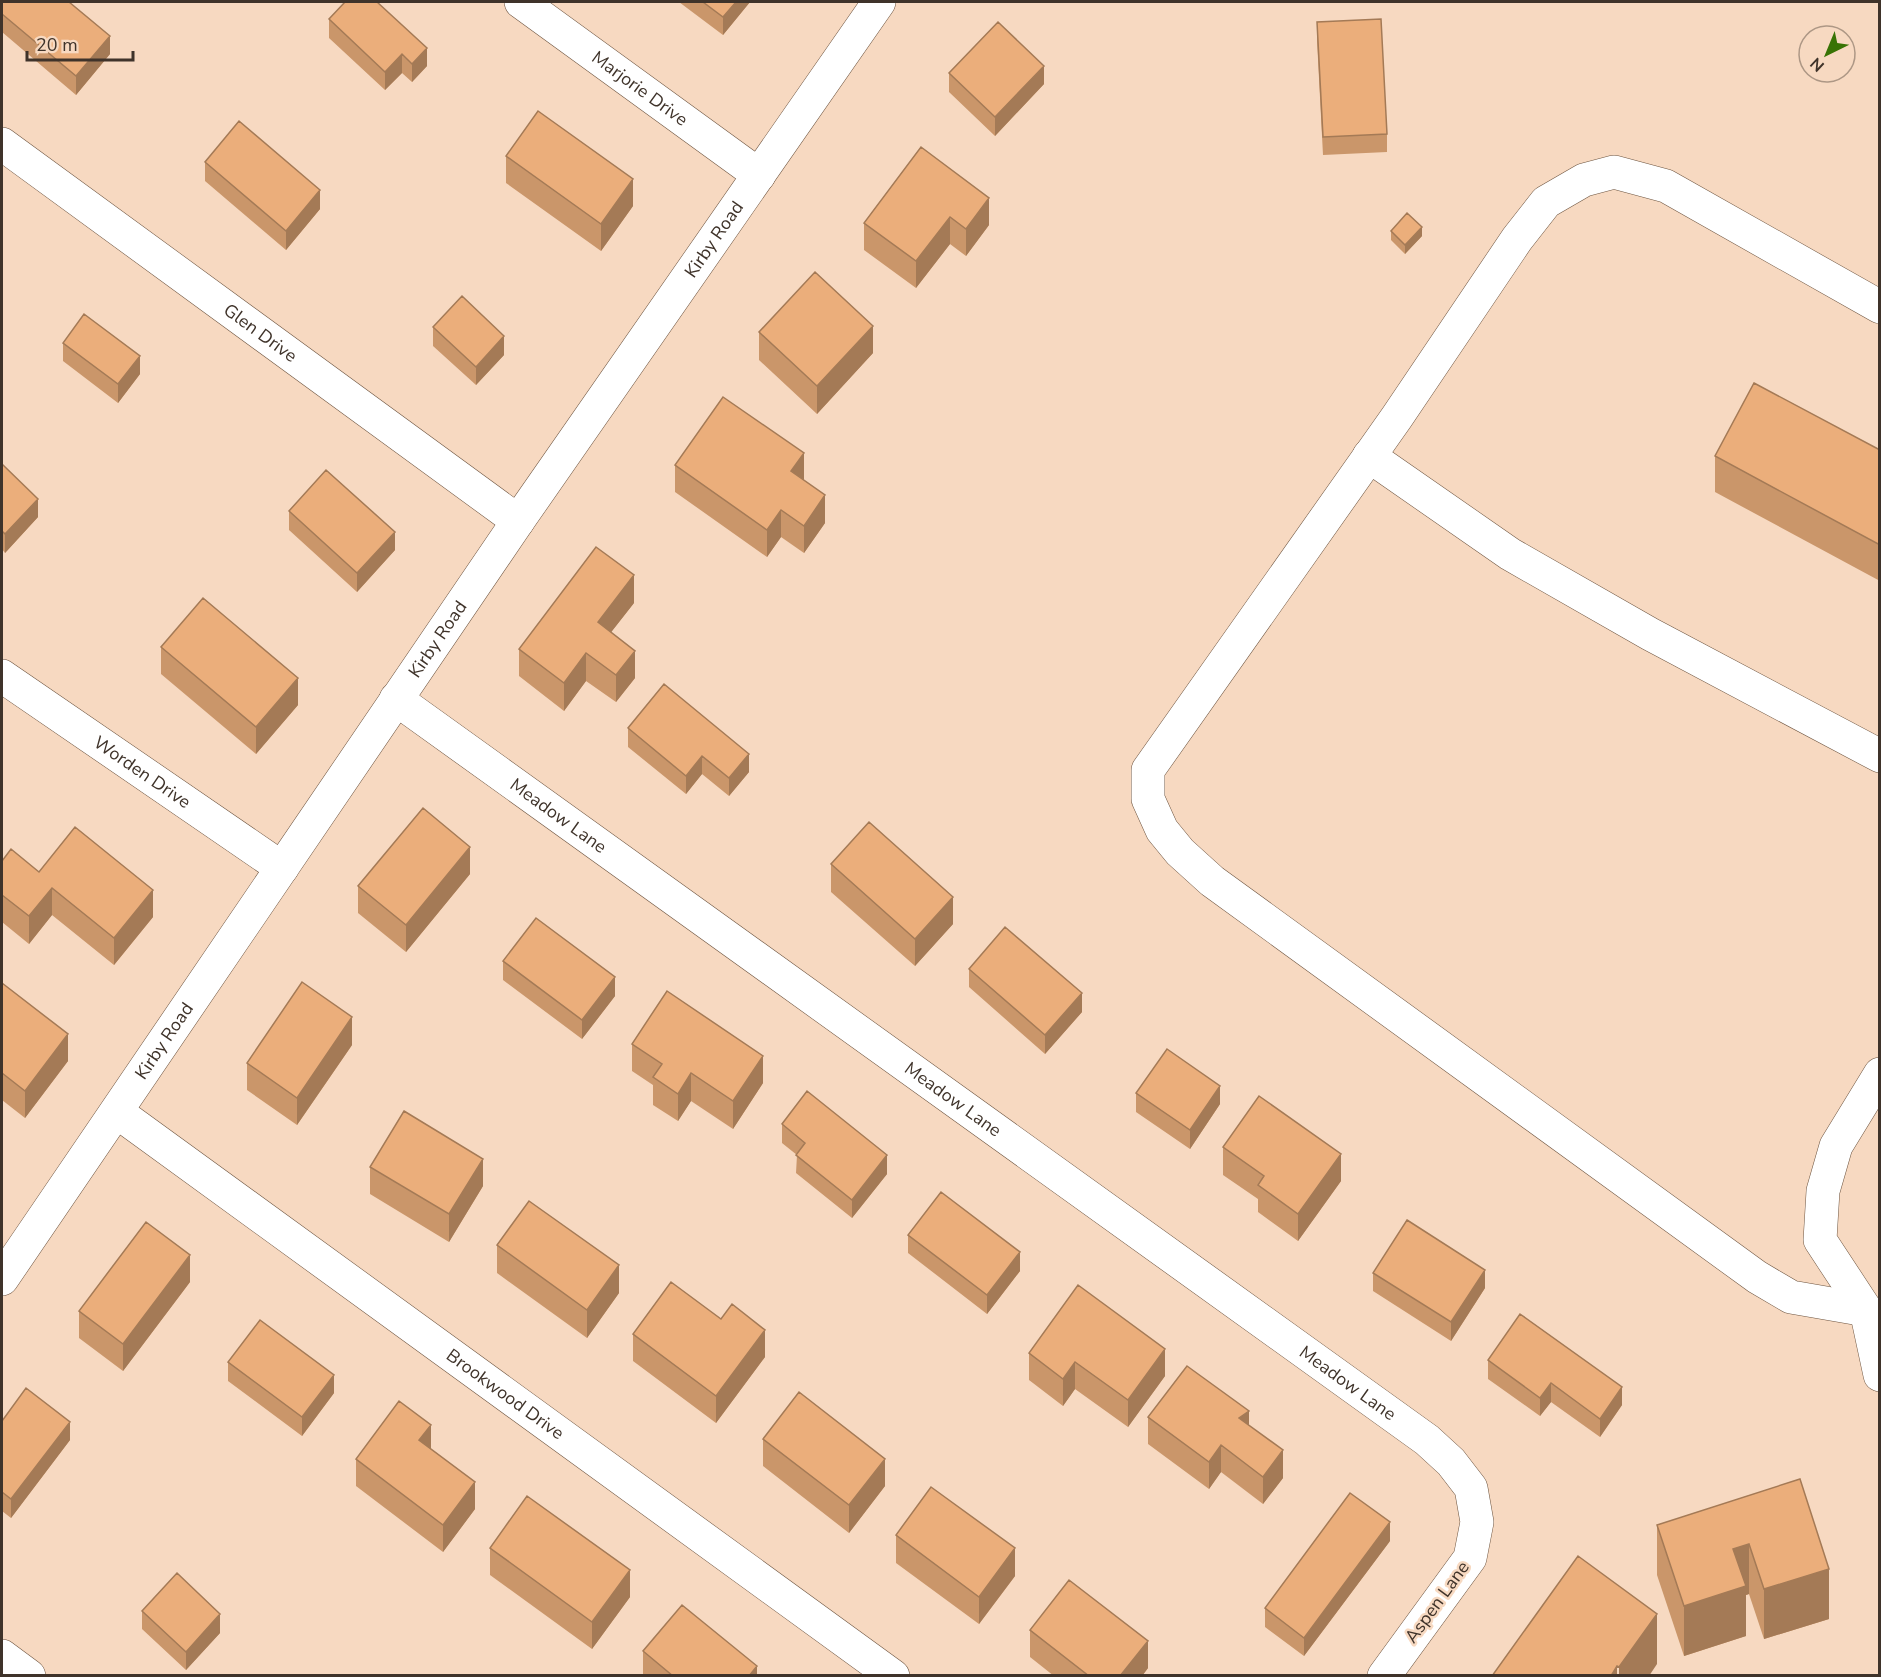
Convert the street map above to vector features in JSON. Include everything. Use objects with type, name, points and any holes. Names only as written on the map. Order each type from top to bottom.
[{"type":"street","name":"Marjorie Drive","points":[[521,2],[759,175]]},
{"type":"street","name":"Kirby Road","points":[[2,1279],[518,521],[879,2]]},
{"type":"street","name":"Glen Drive","points":[[2,144],[518,521]]},
{"type":"street","points":[[1866,1310],[1791,1297],[1756,1277],[1212,881],[1180,852],[1162,830],[1148,799],[1148,770],[1369,456],[1517,239],[1546,202],[1584,180],[1614,172],[1666,186],[1880,307]]},
{"type":"street","points":[[1369,456],[1510,554],[1650,634],[1880,756]]},
{"type":"street","name":"Worden Drive","points":[[2,676],[282,868]]},
{"type":"street","name":"Meadow Lane","points":[[396,699],[1426,1440],[1451,1462],[1471,1488],[1477,1522]]},
{"type":"street","points":[[1880,1074],[1836,1146],[1823,1191],[1820,1240],[1866,1310],[1880,1375]]},
{"type":"street","name":"Brookwood Drive","points":[[117,1112],[893,1676]]},
{"type":"street","name":"Aspen Lane","points":[[1384,1676],[1470,1558],[1477,1522]]},
{"type":"street","points":[[2,1656],[29,1676]]},
{"type":"building","points":[[2,2],[69,2],[110,36],[76,76],[2,14]]},
{"type":"building","points":[[345,2],[377,2],[427,48],[412,64],[402,54],[385,72],[329,19]]},
{"type":"building","points":[[703,2],[736,2],[723,17]]},
{"type":"building","points":[[1381,19],[1387,134],[1323,137],[1317,22]]},
{"type":"building","points":[[998,22],[1044,66],[995,117],[949,73]]},
{"type":"building","points":[[538,111],[633,179],[601,224],[506,156]]},
{"type":"building","points":[[239,121],[320,190],[286,231],[205,162]]},
{"type":"building","points":[[921,147],[989,198],[966,229],[950,217],[916,261],[864,223]]},
{"type":"building","points":[[1407,213],[1422,227],[1405,245],[1391,231]]},
{"type":"building","points":[[815,272],[873,326],[817,386],[759,332]]},
{"type":"building","points":[[462,296],[504,336],[476,367],[433,327]]},
{"type":"building","points":[[84,314],[140,356],[118,384],[63,343]]},
{"type":"building","points":[[1754,383],[1880,450],[1880,545],[1715,456]]},
{"type":"building","points":[[723,397],[804,453],[791,471],[825,495],[804,526],[781,510],[767,530],[675,465]]},
{"type":"building","points":[[2,464],[38,499],[5,534],[2,531]]},
{"type":"building","points":[[326,470],[395,532],[357,573],[289,511]]},
{"type":"building","points":[[596,547],[634,575],[598,622],[635,651],[616,675],[586,653],[564,683],[519,649]]},
{"type":"building","points":[[203,598],[298,678],[256,727],[161,647]]},
{"type":"building","points":[[664,684],[749,754],[729,778],[702,756],[686,776],[628,728]]},
{"type":"building","points":[[423,808],[470,847],[406,925],[358,886]]},
{"type":"building","points":[[869,822],[953,897],[915,939],[831,864]]},
{"type":"building","points":[[75,827],[153,890],[114,938],[52,888],[29,916],[2,895],[2,861],[11,849],[39,872]]},
{"type":"building","points":[[536,918],[615,977],[582,1020],[503,961]]},
{"type":"building","points":[[1005,927],[1082,993],[1045,1035],[969,969]]},
{"type":"building","points":[[302,982],[352,1017],[297,1098],[247,1063]]},
{"type":"building","points":[[2,983],[68,1034],[25,1091],[2,1073]]},
{"type":"building","points":[[667,991],[763,1056],[733,1101],[691,1073],[678,1094],[653,1077],[662,1064],[632,1044]]},
{"type":"building","points":[[1167,1049],[1220,1086],[1190,1130],[1136,1093]]},
{"type":"building","points":[[807,1091],[887,1155],[852,1200],[796,1155],[805,1143],[782,1124]]},
{"type":"building","points":[[1259,1096],[1341,1154],[1298,1214],[1258,1185],[1264,1176],[1223,1147]]},
{"type":"building","points":[[404,1111],[483,1159],[449,1214],[370,1167]]},
{"type":"building","points":[[941,1192],[1020,1252],[987,1295],[908,1235]]},
{"type":"building","points":[[529,1201],[619,1265],[587,1310],[497,1245]]},
{"type":"building","points":[[1407,1220],[1485,1270],[1451,1322],[1373,1273]]},
{"type":"building","points":[[146,1222],[190,1255],[123,1344],[79,1311]]},
{"type":"building","points":[[671,1282],[721,1319],[732,1304],[765,1330],[716,1396],[633,1334]]},
{"type":"building","points":[[1078,1285],[1165,1349],[1128,1400],[1075,1362],[1063,1379],[1029,1353]]},
{"type":"building","points":[[1520,1314],[1622,1387],[1600,1419],[1551,1383],[1540,1398],[1488,1360]]},
{"type":"building","points":[[260,1320],[334,1375],[302,1417],[228,1362]]},
{"type":"building","points":[[1187,1366],[1249,1411],[1239,1418],[1283,1450],[1263,1477],[1221,1445],[1209,1462],[1148,1417]]},
{"type":"building","points":[[26,1388],[70,1422],[11,1499],[2,1492],[2,1421]]},
{"type":"building","points":[[799,1392],[885,1459],[849,1505],[763,1439]]},
{"type":"building","points":[[399,1401],[431,1425],[419,1440],[475,1482],[443,1525],[356,1459]]},
{"type":"building","points":[[1800,1479],[1829,1569],[1764,1589],[1749,1544],[1733,1549],[1746,1586],[1684,1606],[1657,1525]]},
{"type":"building","points":[[931,1487],[1015,1548],[979,1597],[896,1535]]},
{"type":"building","points":[[1350,1493],[1390,1522],[1304,1638],[1265,1608]]},
{"type":"building","points":[[527,1496],[630,1570],[592,1622],[490,1548]]},
{"type":"building","points":[[1578,1556],[1657,1614],[1611,1676],[1492,1676]]},
{"type":"building","points":[[177,1573],[220,1614],[186,1652],[142,1611]]},
{"type":"building","points":[[1069,1580],[1148,1641],[1120,1676],[1089,1676],[1030,1630]]},
{"type":"building","points":[[682,1605],[757,1666],[749,1676],[673,1676],[643,1651]]}]
